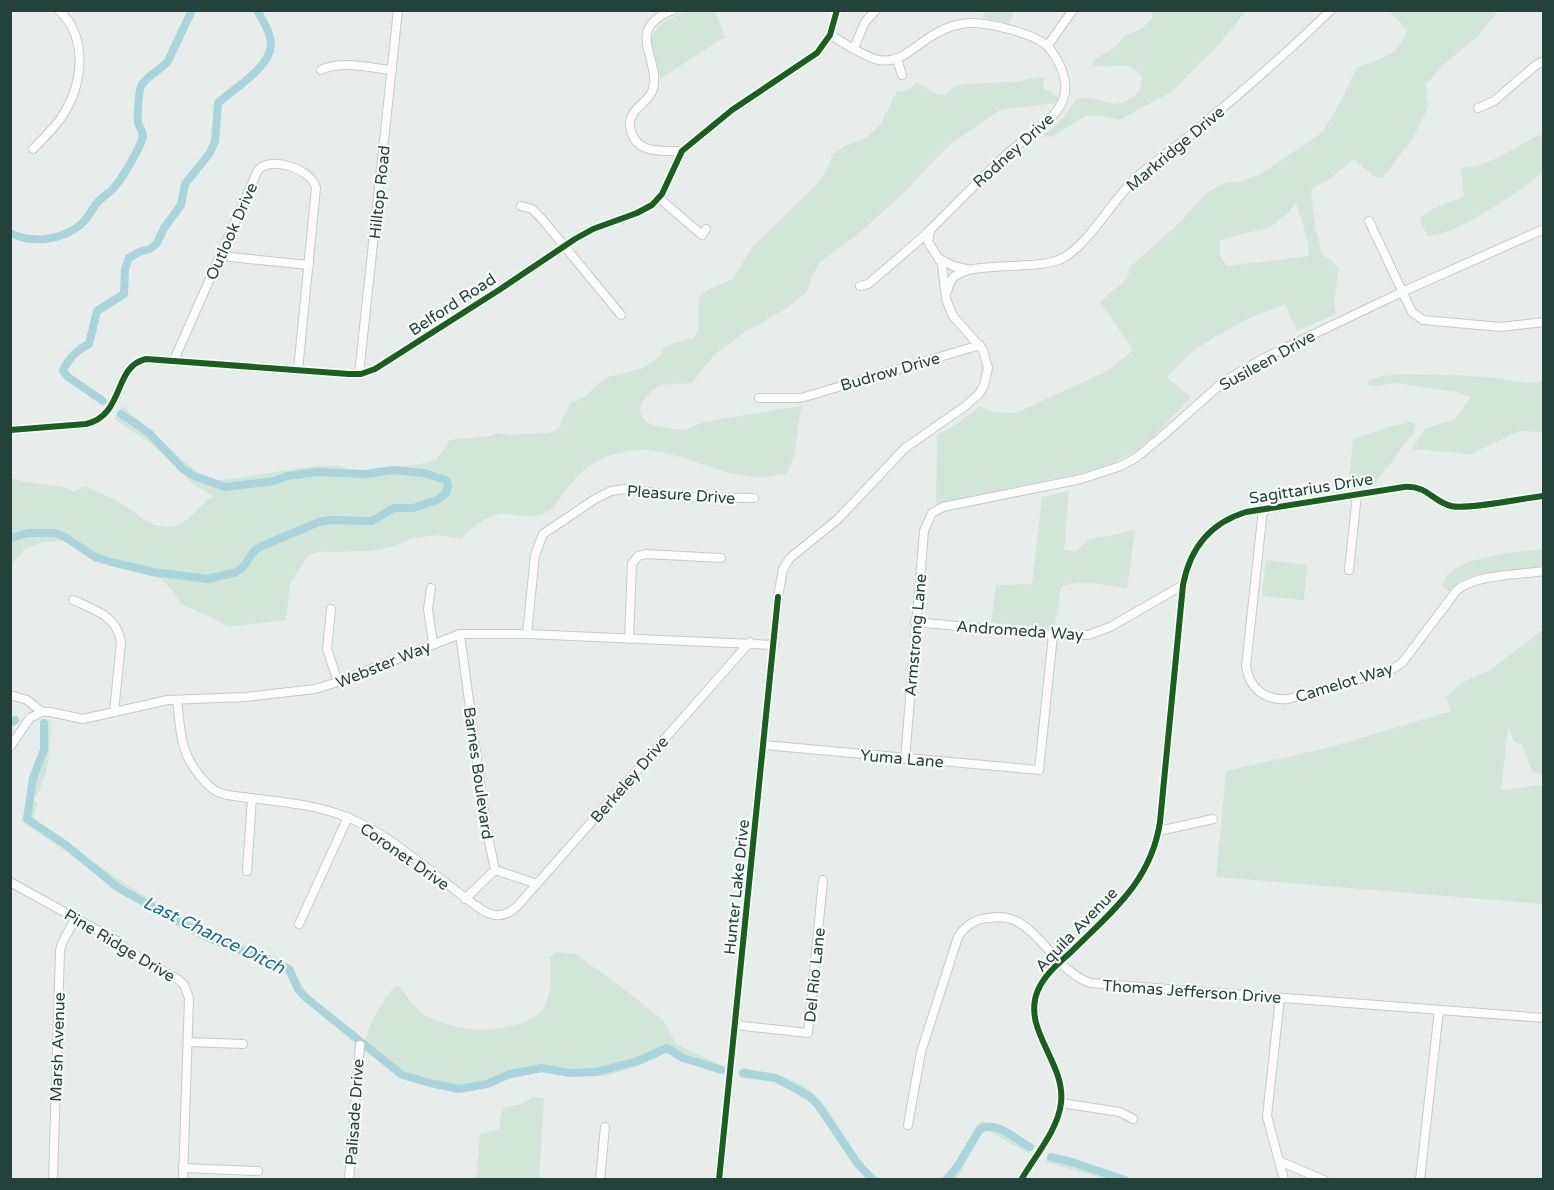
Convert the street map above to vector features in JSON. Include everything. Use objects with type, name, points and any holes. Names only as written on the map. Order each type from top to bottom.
[{"type":"street","points":[[33,149],[65,111],[77,80],[80,62],[79,46],[68,14],[59,10]]},
{"type":"street","name":"Hilltop Road","points":[[359,374],[398,10]]},
{"type":"street","points":[[673,10],[658,18],[648,32],[646,50],[654,75],[652,89],[645,102],[633,113],[630,126],[634,140],[644,148],[682,151]]},
{"type":"street","points":[[706,229],[702,235],[659,198],[682,151],[732,110],[811,58],[830,35],[837,10]]},
{"type":"street","points":[[854,48],[865,22],[876,10]]},
{"type":"street","points":[[830,35],[876,59],[888,61],[908,54],[935,34],[963,24],[1002,27],[1047,45],[1073,10]]},
{"type":"street","name":"Markridge Drive","points":[[946,299],[952,279],[965,271],[1051,263],[1069,255],[1138,176],[1281,59],[1331,10]]},
{"type":"street","name":"Rodney Drive","points":[[860,286],[868,284],[930,230],[1007,154],[1055,112],[1061,104],[1065,89],[1063,72],[1047,45]]},
{"type":"street","points":[[897,59],[902,75]]},
{"type":"street","points":[[1478,108],[1494,101],[1536,64],[1544,61]]},
{"type":"street","points":[[321,70],[344,65],[392,70]]},
{"type":"street","name":"Outlook Drive","points":[[174,360],[258,170],[264,164],[274,162],[307,174],[316,183],[298,370]]},
{"type":"street","name":"Belford Road","points":[[10,430],[79,424],[97,420],[109,410],[132,365],[147,359],[359,374],[368,372],[384,364],[584,233],[645,210],[659,198]]},
{"type":"street","points":[[521,206],[536,213],[621,315]]},
{"type":"street","points":[[1369,221],[1412,312],[1423,320],[1501,327],[1544,322]]},
{"type":"street","name":"Susileen Drive","points":[[932,513],[943,507],[1082,480],[1121,466],[1137,457],[1223,382],[1286,346],[1402,291],[1544,229]]},
{"type":"street","name":"Hunter Lake Drive","points":[[719,1179],[781,576],[790,558],[838,519],[905,448],[979,394],[988,368],[980,345],[953,316],[946,299],[944,272],[928,242],[930,230]]},
{"type":"street","points":[[220,256],[309,265]]},
{"type":"street","name":"Markridge Drive","points":[[938,258],[946,264],[961,269],[978,269]]},
{"type":"street","name":"Budrow Drive","points":[[759,398],[801,398],[980,345]]},
{"type":"street","name":"Sagittarius Drive","points":[[1158,831],[1183,585],[1191,558],[1205,536],[1236,515],[1357,494],[1415,487],[1429,492],[1443,503],[1460,507],[1544,496]]},
{"type":"street","name":"Pleasure Drive","points":[[527,634],[535,555],[543,534],[595,499],[611,490],[626,489],[684,496],[754,498]]},
{"type":"street","points":[[1349,570],[1357,494]]},
{"type":"street","name":"Camelot Way","points":[[1263,509],[1246,666],[1247,674],[1254,687],[1272,699],[1288,699],[1389,671],[1402,663],[1463,585],[1476,580],[1544,571]]},
{"type":"street","name":"Armstrong Lane","points":[[905,759],[924,531],[932,513]]},
{"type":"street","points":[[629,639],[634,559],[642,554],[721,558]]},
{"type":"street","name":"Andromeda Way","points":[[915,622],[1077,636],[1100,632],[1183,585]]},
{"type":"street","points":[[430,588],[428,609],[434,643]]},
{"type":"street","points":[[73,600],[106,615],[116,626],[120,635],[114,712]]},
{"type":"street","points":[[331,609],[327,649],[338,682]]},
{"type":"street","name":"Webster Way","points":[[42,712],[83,719],[177,700],[246,697],[315,689],[460,634],[527,634],[750,642],[774,645]]},
{"type":"street","name":"Barnes Boulevard","points":[[460,634],[486,827],[495,870]]},
{"type":"street","name":"Yuma Lane","points":[[764,745],[1039,770],[1053,635]]},
{"type":"street","name":"Berkeley Drive","points":[[537,884],[750,642]]},
{"type":"street","points":[[10,695],[27,700],[42,712],[30,718],[10,747]]},
{"type":"street","name":"Coronet Drive","points":[[177,700],[183,748],[191,765],[213,790],[220,794],[314,807],[348,817],[383,836],[488,914],[504,915],[515,908],[537,884]]},
{"type":"street","points":[[247,871],[252,798]]},
{"type":"street","points":[[299,924],[348,817]]},
{"type":"street","points":[[1158,831],[1213,819]]},
{"type":"street","name":"Aquila Avenue","points":[[1021,1179],[1054,1125],[1061,1103],[1060,1080],[1037,1027],[1034,1006],[1040,986],[1060,962],[1134,888],[1149,862],[1158,831]]},
{"type":"street","points":[[465,899],[495,870],[537,884]]},
{"type":"street","name":"Del Rio Lane","points":[[735,1025],[808,1033],[823,880]]},
{"type":"street","name":"Pine Ridge Drive","points":[[10,882],[117,941],[128,951],[184,985],[189,998],[183,1179]]},
{"type":"street","name":"Marsh Avenue","points":[[53,1179],[60,951],[76,917]]},
{"type":"street","name":"Thomas Jefferson Drive","points":[[908,1125],[921,1052],[958,938],[962,930],[983,918],[1009,918],[1024,926],[1075,976],[1090,983],[1544,1018]]},
{"type":"street","points":[[1280,998],[1267,1116],[1284,1179]]},
{"type":"street","points":[[1420,1179],[1439,1010]]},
{"type":"street","points":[[188,1042],[243,1044]]},
{"type":"street","name":"Palisade Drive","points":[[349,1179],[360,1045]]},
{"type":"street","points":[[1061,1103],[1120,1112],[1133,1119]]},
{"type":"street","points":[[600,1179],[605,1127]]},
{"type":"street","points":[[1279,1161],[1324,1179]]},
{"type":"street","points":[[183,1168],[258,1171]]},
{"type":"green space","points":[[686,11],[715,11],[725,37],[660,79],[652,38],[664,22]]},
{"type":"green space","points":[[987,11],[1015,11],[1009,24],[982,17]]},
{"type":"green space","points":[[1152,11],[1246,11],[1216,48],[1173,91],[1119,120],[1101,116],[1085,116],[1054,136],[1041,137],[1064,116],[1075,100],[1085,98],[1113,104],[1120,103],[1139,92],[1142,77],[1136,71],[1125,66],[1093,65],[1094,60],[1115,47],[1124,36],[1143,28],[1152,18]]},
{"type":"green space","points":[[1389,11],[1498,11],[1477,37],[1442,66],[1426,84],[1428,108],[1413,138],[1383,177],[1376,178],[1354,159],[1331,178],[1311,190],[1315,228],[1323,256],[1329,258],[1339,268],[1334,301],[1336,314],[1297,331],[1285,304],[1245,320],[1195,349],[1167,377],[1191,397],[1154,436],[1136,451],[1113,463],[1086,472],[936,504],[937,435],[980,406],[1002,413],[1016,413],[1107,371],[1133,350],[1100,302],[1127,279],[1130,267],[1178,224],[1207,192],[1225,183],[1242,181],[1262,173],[1323,132],[1356,68],[1388,55],[1398,46],[1407,30]],"holes":[[[1296,203],[1308,241],[1309,256],[1227,266],[1220,256],[1220,240],[1270,227],[1289,212]]]},
{"type":"green space","points":[[1044,78],[1045,90],[1053,93],[1059,99],[1056,103],[1000,110],[952,143],[907,190],[856,236],[820,262],[806,293],[790,306],[742,334],[713,356],[692,383],[660,385],[641,403],[640,412],[646,422],[655,426],[684,430],[707,421],[802,406],[795,449],[787,473],[766,477],[745,476],[670,454],[650,451],[620,453],[594,463],[573,482],[552,508],[540,515],[531,517],[497,515],[480,523],[461,539],[440,535],[413,538],[373,551],[317,552],[307,557],[290,584],[286,620],[227,627],[181,604],[161,579],[95,560],[65,541],[43,542],[26,548],[11,565],[11,478],[61,486],[74,492],[85,486],[115,500],[149,522],[166,527],[185,521],[213,496],[194,485],[152,444],[114,419],[123,406],[185,462],[204,476],[217,481],[314,466],[340,466],[350,470],[369,470],[427,463],[438,458],[450,440],[490,436],[496,433],[510,435],[548,433],[559,428],[570,403],[585,397],[599,383],[608,377],[643,368],[659,357],[664,348],[693,338],[698,330],[699,298],[707,290],[733,279],[752,247],[815,186],[827,169],[833,154],[845,146],[866,138],[880,125],[897,91],[908,90],[916,82],[937,94],[944,95],[954,87],[964,84],[1016,82]]},
{"type":"green space","points":[[1543,134],[1543,172],[1520,190],[1470,221],[1454,229],[1427,236],[1419,218],[1433,209],[1464,196],[1461,168],[1489,162]]},
{"type":"green space","points":[[1408,374],[1486,377],[1526,383],[1543,381],[1543,432],[1519,431],[1471,454],[1412,449],[1424,429],[1455,419],[1471,397],[1457,392],[1396,383],[1369,385],[1367,381],[1382,376]]},
{"type":"green space","points":[[1411,422],[1416,425],[1414,432],[1373,486],[1348,490],[1353,439]]},
{"type":"green space","points":[[1069,491],[1064,550],[1076,551],[1088,540],[1135,530],[1127,589],[1085,583],[1068,584],[1061,587],[1054,628],[991,623],[996,585],[1032,584],[1042,497]]},
{"type":"green space","points":[[1543,549],[1543,566],[1474,575],[1460,581],[1449,592],[1443,586],[1447,576],[1456,568],[1469,562],[1502,554]]},
{"type":"green space","points":[[1266,560],[1307,565],[1304,600],[1262,596]]},
{"type":"green space","points":[[1543,629],[1543,775],[1532,771],[1522,745],[1514,741],[1508,727],[1501,790],[1539,785],[1543,788],[1543,904],[1216,877],[1226,771],[1331,747],[1451,711],[1446,697],[1461,683],[1492,669]]},
{"type":"green space","points":[[51,721],[49,754],[46,773],[37,796],[28,794],[41,753],[40,724]]},
{"type":"green space","points":[[29,802],[38,802],[33,818],[149,899],[203,928],[291,965],[311,998],[357,1033],[355,1041],[302,998],[285,972],[278,967],[247,957],[173,920],[120,888],[21,821]]},
{"type":"green space","points":[[555,952],[576,954],[664,1021],[676,1044],[725,1067],[724,1073],[676,1054],[666,1053],[636,1067],[606,1076],[543,1072],[458,1093],[402,1077],[364,1046],[376,1013],[397,985],[425,1015],[459,1027],[494,1029],[529,1020],[539,1013],[547,1001],[550,957]]},
{"type":"green space","points":[[743,1068],[784,1077],[812,1092],[828,1111],[862,1162],[881,1179],[868,1179],[851,1160],[815,1105],[775,1082],[742,1078]]},
{"type":"green space","points":[[534,1097],[544,1098],[539,1179],[476,1179],[480,1134],[499,1129],[504,1108]]},
{"type":"green space","points":[[981,1121],[999,1125],[1033,1146],[1029,1154],[990,1132],[983,1131],[957,1179],[944,1179],[962,1155]]},
{"type":"green space","points":[[1049,1155],[1087,1164],[1131,1179],[1105,1179],[1045,1162]]},
{"type":"waterway","name":"Last Chance Ditch","points":[[10,233],[37,239],[65,234],[83,223],[99,201],[111,191],[128,167],[143,137],[138,120],[141,86],[168,61],[192,10]]},
{"type":"waterway","name":"Last Chance Ditch","points":[[103,401],[63,371],[73,355],[89,344],[97,311],[124,294],[125,269],[129,258],[150,249],[157,243],[164,228],[181,205],[185,184],[209,154],[215,142],[218,103],[258,70],[269,54],[270,36],[257,10]]},
{"type":"waterway","name":"Last Chance Ditch","points":[[10,538],[28,533],[55,533],[95,557],[111,562],[153,572],[208,579],[236,572],[243,567],[255,550],[319,522],[372,521],[394,508],[413,508],[437,500],[446,493],[448,486],[446,480],[424,473],[393,470],[365,474],[317,472],[287,476],[274,481],[225,487],[194,476],[183,469],[149,433],[121,414]]},
{"type":"waterway","name":"Last Chance Ditch","points":[[10,723],[15,720]]},
{"type":"waterway","name":"Last Chance Ditch","points":[[44,723],[44,750],[33,778],[27,819],[66,845],[117,887],[213,940],[289,969],[298,989],[305,997],[402,1075],[459,1089],[487,1084],[510,1074],[542,1068],[570,1073],[596,1072],[638,1061],[667,1048],[683,1058],[722,1070]]},
{"type":"waterway","name":"Last Chance Ditch","points":[[743,1073],[776,1078],[809,1096],[818,1105],[857,1163],[873,1180]]},
{"type":"waterway","name":"Last Chance Ditch","points":[[946,1180],[957,1167],[980,1129],[987,1127],[1000,1129],[1030,1147]]},
{"type":"waterway","name":"Last Chance Ditch","points":[[1051,1157],[1125,1180]]},
{"type":"cycle path","points":[[10,430],[86,424],[98,419],[107,411],[128,371],[136,363],[146,359],[349,374],[361,374],[375,369],[575,239],[593,229],[652,205],[662,194],[682,151],[732,110],[817,53],[830,35],[837,10]]},
{"type":"cycle path","points":[[1021,1180],[1051,1133],[1061,1103],[1061,1088],[1057,1074],[1035,1019],[1034,1005],[1038,990],[1053,969],[1101,923],[1127,894],[1148,862],[1155,843],[1160,822],[1183,585],[1191,560],[1204,539],[1222,523],[1246,512],[1404,487],[1418,488],[1444,504],[1459,507],[1544,496]]},
{"type":"cycle path","points":[[719,1180],[778,597]]}]
